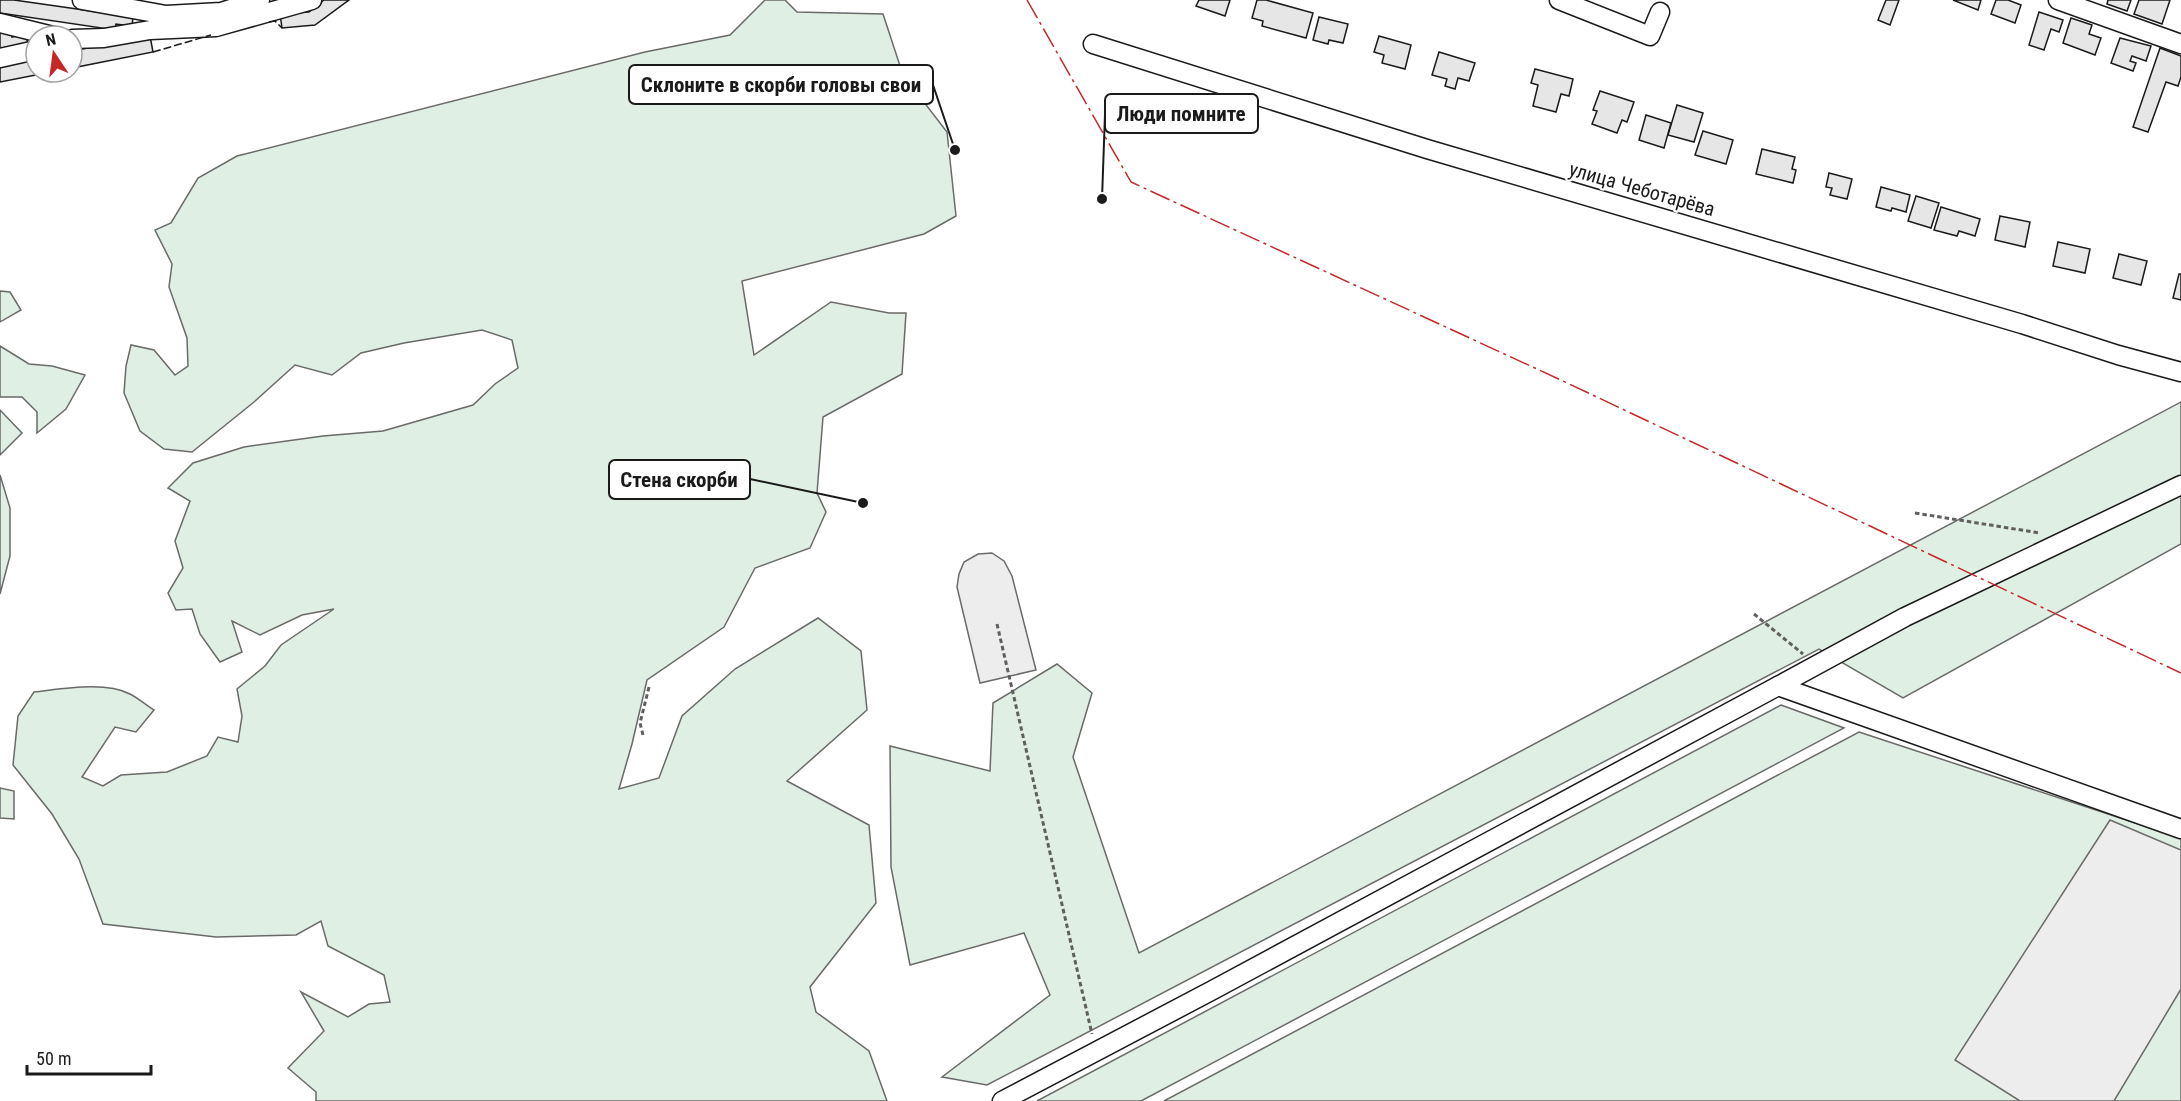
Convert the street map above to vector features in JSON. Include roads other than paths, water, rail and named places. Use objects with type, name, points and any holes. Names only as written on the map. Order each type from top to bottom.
[{"type":"street","points":[[82,0],[166,15],[221,12],[260,0]]},
{"type":"street","points":[[84,39],[104,38],[150,30],[216,27],[312,0]]},
{"type":"street","points":[[1559,0],[1650,36],[1660,12]]},
{"type":"street","points":[[2058,0],[2179,37]]},
{"type":"street","points":[[0,23],[24,29]]},
{"type":"street","name":"улица Чеботарёва","points":[[1093,44],[1427,149],[2181,372]]},
{"type":"street","points":[[0,58],[24,53]]},
{"type":"street","points":[[1002,1101],[1211,991],[1905,616],[2181,485]]},
{"type":"street","points":[[1778,686],[2181,829]]},
{"type":"place","name":"Склоните в скорби головы свои","points":[[955,150]]},
{"type":"place","name":"Люди помните","points":[[1102,199]]},
{"type":"place","name":"Стена скорби","points":[[863,503]]}]
